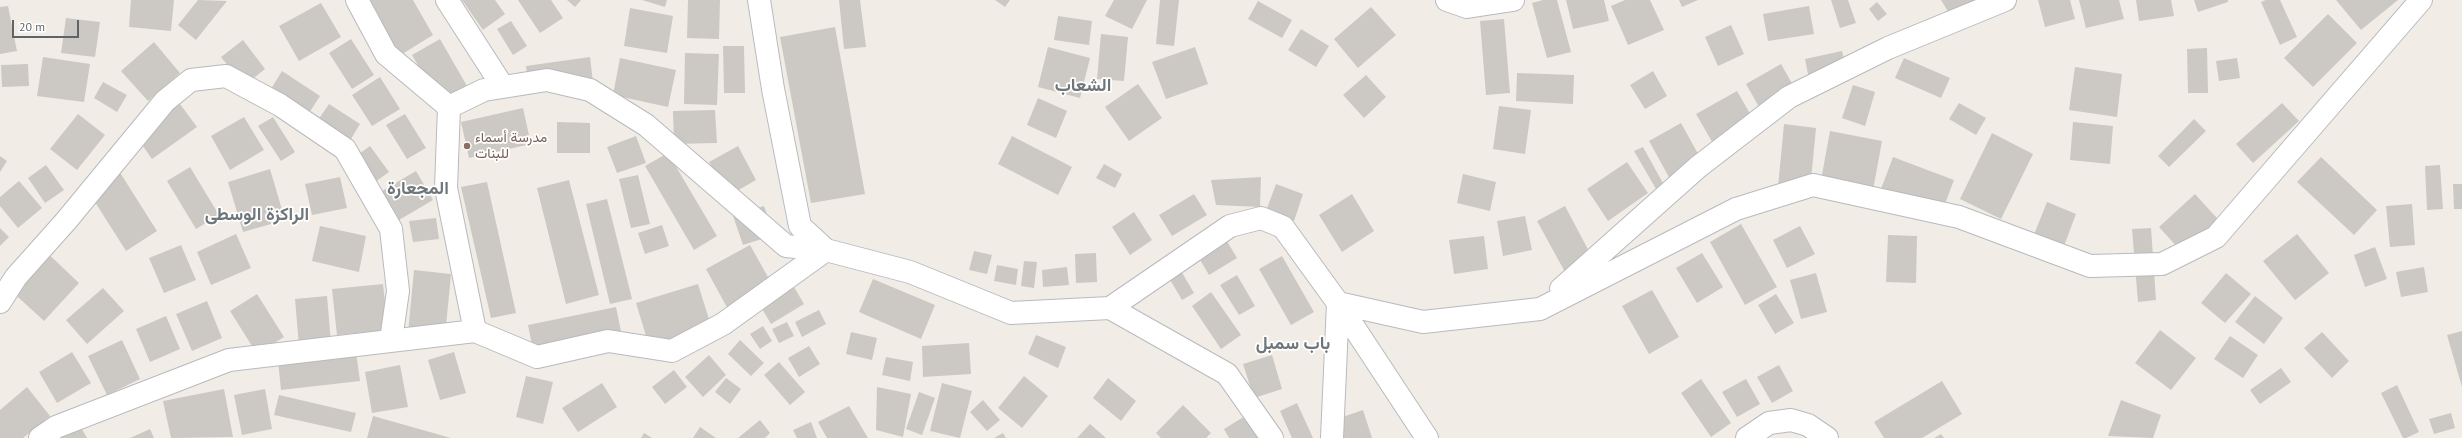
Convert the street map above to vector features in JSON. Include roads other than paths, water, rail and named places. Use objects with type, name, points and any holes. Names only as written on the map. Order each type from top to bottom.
[{"type":"street","points":[[357,0],[386,54],[449,108]]},
{"type":"street","points":[[447,0],[466,26],[502,87]]},
{"type":"street","points":[[759,0],[773,89],[800,226],[826,250]]},
{"type":"street","points":[[1447,0],[1467,7],[1513,0]]},
{"type":"street","points":[[1540,309],[1698,167],[1789,97],[1888,48],[2005,0]]},
{"type":"street","points":[[1338,303],[1424,322],[1540,309],[1736,209],[1813,185],[1959,217],[2090,266],[2162,264],[2216,237],[2421,0]]},
{"type":"street","points":[[0,302],[16,277],[66,221],[166,101],[191,80],[226,76],[280,105],[345,149],[391,229],[398,291],[391,340]]},
{"type":"street","points":[[449,108],[484,90],[547,80],[590,90],[646,125],[786,246],[826,250],[910,272],[1011,313],[1110,308],[1230,226],[1261,218],[1283,227],[1338,303],[1427,438]]},
{"type":"street","points":[[449,108],[446,188],[475,331]]},
{"type":"street","points":[[40,438],[56,427],[229,360],[475,331],[537,357],[608,341],[672,351],[723,324],[826,250]]},
{"type":"street","points":[[1332,438],[1338,303]]},
{"type":"street","points":[[1110,308],[1228,374],[1272,438]]},
{"type":"street","points":[[1747,438],[1769,423],[1791,420],[1808,425],[1827,438]]},
{"type":"place","name":"مدرسة أسماء للبنات","points":[[467,146]]},
{"type":"district","name":"الشعاب","points":[[1083,86]]},
{"type":"district","name":"المجعارة","points":[[418,189]]},
{"type":"district","name":"الراكزة الوسطى","points":[[257,215]]},
{"type":"district","name":"باب سمبل","points":[[1293,344]]}]
